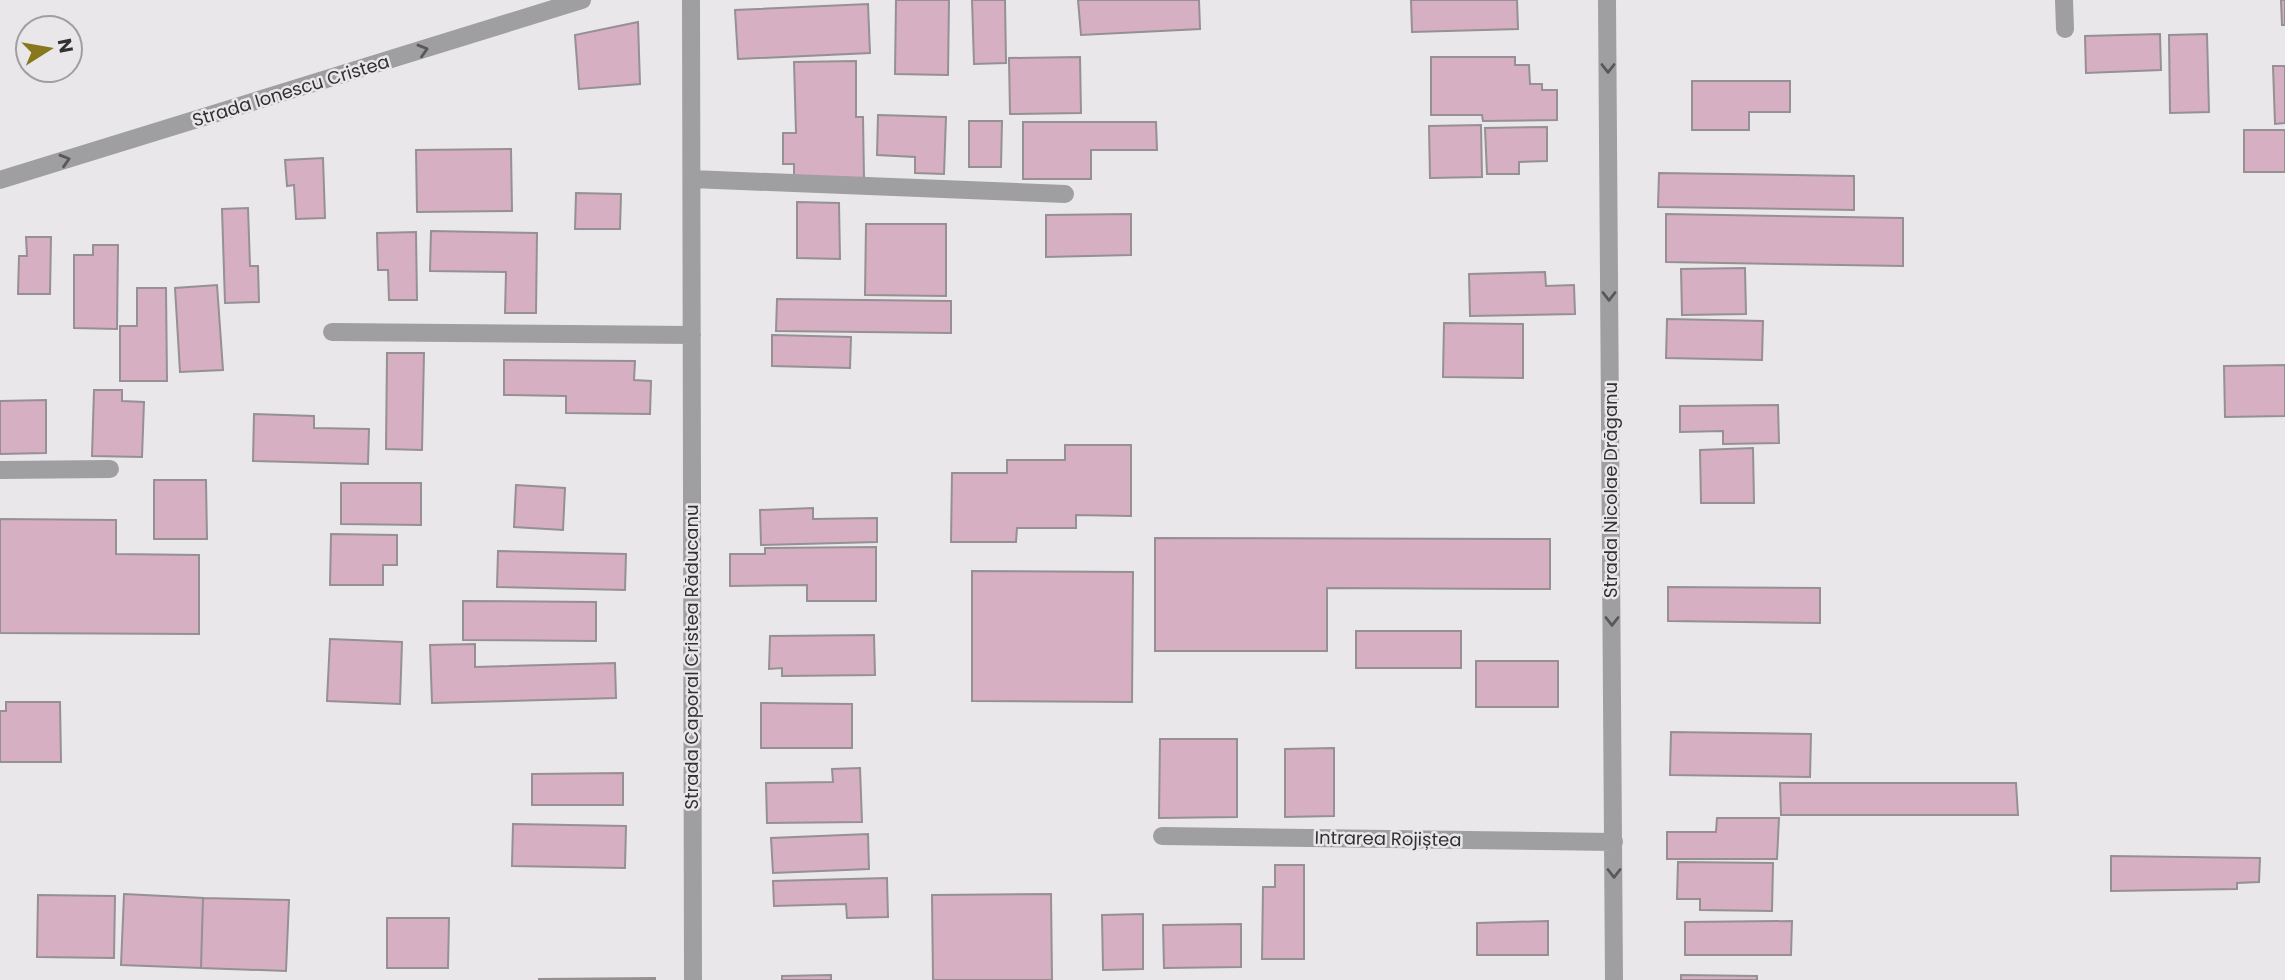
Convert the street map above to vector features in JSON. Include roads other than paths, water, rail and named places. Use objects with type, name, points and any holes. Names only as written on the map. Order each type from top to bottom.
[{"type":"street","name":"Strada Ionescu Cristea","points":[[0,180],[582,0]]},
{"type":"street","name":"Strada Caporal Cristea Răducanu","points":[[691,0],[693,980]]},
{"type":"street","name":"Strada Nicolae Drăganu","points":[[1607,0],[1614,980]]},
{"type":"street","points":[[2064,0],[2065,29]]},
{"type":"street","points":[[692,179],[1065,194]]},
{"type":"street","points":[[332,332],[692,335]]},
{"type":"street","points":[[0,470],[110,469]]},
{"type":"street","name":"Intrarea Rojiștea","points":[[1162,836],[1614,842]]}]
